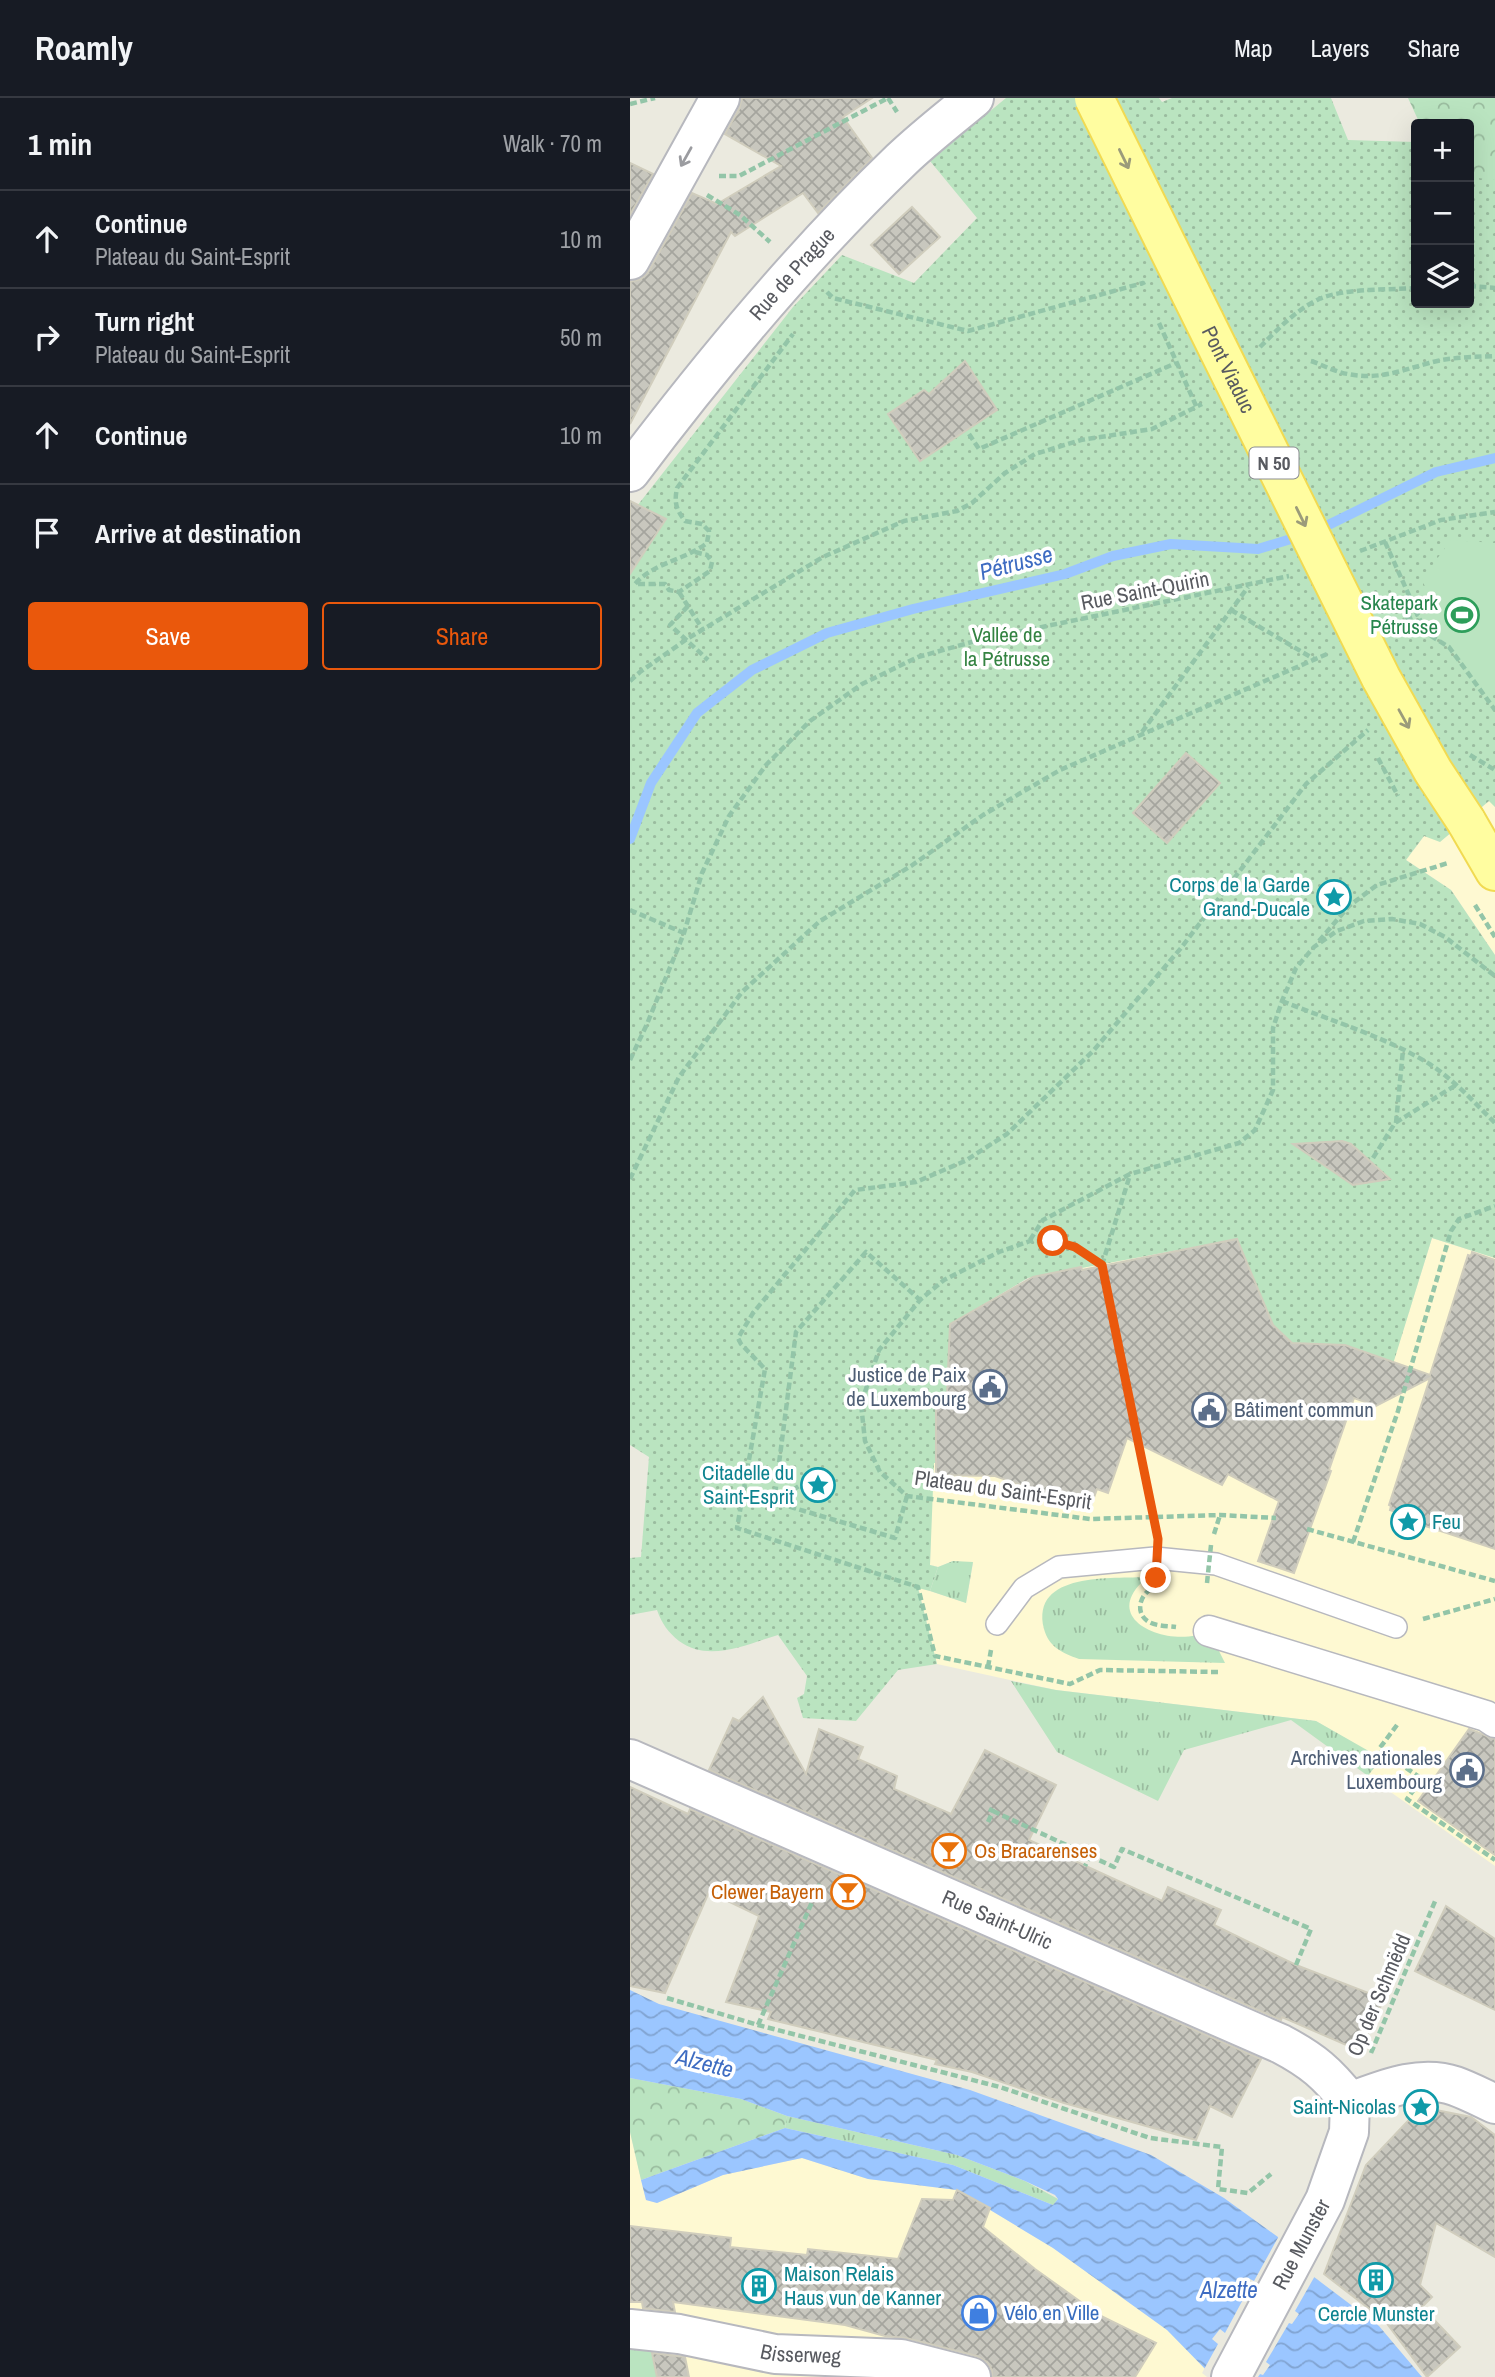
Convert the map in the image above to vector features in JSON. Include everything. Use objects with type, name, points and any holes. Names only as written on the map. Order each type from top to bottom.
[{"type":"main road","name":"Pont Viaduc","points":[[1094,98],[1381,678],[1433,771],[1481,832]]},
{"type":"main road","name":"N 50","points":[[1481,832],[1495,851]]},
{"type":"main road","points":[[1481,832],[1495,872]]},
{"type":"street","points":[[630,260],[720,98]]},
{"type":"street","name":"Rue de Prague","points":[[630,472],[679,406],[842,218],[903,158],[974,98]]},
{"type":"street","points":[[1209,1631],[1486,1716],[1495,1722]]},
{"type":"street","name":"Rue Saint-Ulric","points":[[630,1759],[1281,2044],[1310,2060],[1335,2083],[1350,2102]]},
{"type":"street","points":[[1350,2102],[1392,2086],[1422,2082],[1453,2085],[1495,2104]]},
{"type":"street","name":"Rue Munster","points":[[1231,2377],[1325,2200],[1349,2132],[1350,2102]]},
{"type":"street","name":"Bisserweg","points":[[630,2329],[679,2334],[775,2354],[901,2359],[971,2377]]},
{"type":"lane","points":[[997,1623],[1024,1588],[1059,1567],[1155,1558],[1216,1564],[1396,1627]]},
{"type":"path","points":[[630,104],[656,98]]},
{"type":"path","points":[[718,176],[738,176],[888,98]]},
{"type":"path","points":[[675,178],[722,202],[771,243]]},
{"type":"path","points":[[823,288],[833,298],[968,331],[1143,283],[1148,295]]},
{"type":"path","points":[[1474,286],[1495,288]]},
{"type":"path","points":[[1252,356],[1287,319],[1320,299],[1411,288]]},
{"type":"path","points":[[1157,318],[1197,408]]},
{"type":"path","points":[[1311,361],[1348,374],[1381,376],[1450,359],[1495,356]]},
{"type":"path","points":[[969,434],[979,449],[1176,363]]},
{"type":"path","points":[[630,681],[687,639],[823,556],[904,521],[957,511],[972,503],[1006,473],[1035,454],[1081,440],[1152,429],[1208,400]]},
{"type":"path","points":[[630,589],[643,574],[695,552],[707,543],[709,531],[702,524],[685,521],[677,511],[674,502],[677,488],[735,413]]},
{"type":"path","points":[[1359,551],[1441,520],[1495,512]]},
{"type":"path","points":[[1385,542],[1426,633],[1449,648],[1495,710]]},
{"type":"path","points":[[679,592],[710,571],[712,562],[707,555],[695,552]]},
{"type":"path","name":"Rue Saint-Quirin","points":[[630,1060],[684,933],[707,862],[729,816],[766,765],[810,721],[862,684],[918,657],[979,640],[1249,586],[1295,574]]},
{"type":"path","points":[[635,584],[665,584],[670,590],[679,592],[703,630]]},
{"type":"path","points":[[1141,733],[1249,586]]},
{"type":"path","points":[[688,606],[670,625],[708,660]]},
{"type":"path","points":[[1231,610],[1315,659]]},
{"type":"path","points":[[1395,624],[1418,614]]},
{"type":"path","points":[[630,1179],[679,1077],[742,992],[820,921],[911,866],[984,814],[1060,770],[1338,649]]},
{"type":"path","points":[[1224,1672],[1100,1670],[1070,1684],[934,1656],[918,1587],[737,1528],[765,1369],[738,1338],[753,1313],[855,1191],[916,1182],[965,1161],[1007,1135],[1093,1051],[1172,959],[1306,784],[1371,727]]},
{"type":"path","points":[[1365,733],[1370,743]]},
{"type":"path","points":[[1376,754],[1398,796]]},
{"type":"path","points":[[1030,1241],[1043,1220],[1130,1174],[1239,1143],[1255,1130],[1273,1090],[1273,1028],[1296,968],[1349,906],[1377,885],[1449,863]]},
{"type":"path","points":[[630,910],[684,933]]},
{"type":"path","points":[[1314,947],[1337,930],[1364,921],[1392,919],[1420,924],[1445,937],[1495,975]]},
{"type":"path","points":[[1282,1001],[1403,1050],[1431,1065],[1457,1085],[1495,1123]]},
{"type":"path","points":[[1395,1124],[1403,1050]]},
{"type":"path","points":[[1373,1158],[1395,1124],[1457,1085]]},
{"type":"path","points":[[1130,1174],[1102,1265],[1158,1539],[1156,1578]]},
{"type":"path","points":[[1353,1542],[1398,1411],[1451,1231],[1460,1219],[1495,1206]]},
{"type":"path","name":"Plateau du Saint-Esprit","points":[[1102,1265],[1075,1247],[1053,1241],[1030,1241],[999,1252],[944,1280],[920,1300],[879,1350],[861,1404],[865,1441],[880,1472],[908,1496],[1090,1519],[1153,1515],[1276,1518]]},
{"type":"path","points":[[774,1503],[796,1332],[866,1252],[920,1300]]},
{"type":"path","points":[[774,1503],[820,1472]]},
{"type":"path","points":[[774,1503],[895,1538],[908,1496]]},
{"type":"path","points":[[1207,1583],[1210,1545],[1220,1515]]},
{"type":"path","points":[[1307,1529],[1495,1581]]},
{"type":"path","points":[[1150,1623],[1140,1608],[1141,1599],[1155,1587]]},
{"type":"path","points":[[1396,1627],[1495,1599]]},
{"type":"path","points":[[1385,1754],[1422,1779],[1407,1799],[1495,1860]]},
{"type":"path","points":[[988,1822],[991,1810],[1114,1867],[1122,1849],[1311,1929],[1296,1965]]},
{"type":"path","points":[[758,2025],[835,1848]]},
{"type":"path","points":[[1085,1866],[1090,1856]]},
{"type":"path","name":"Op der Schmëdd","points":[[1350,2102],[1436,1899]]},
{"type":"path","points":[[667,1998],[758,2025],[1000,2087],[1150,2138],[1222,2147],[1218,2189],[1248,2193],[1271,2174]]},
{"type":"shaded area","points":[[1490,800],[1495,807],[1495,955],[1451,890],[1406,860],[1424,836],[1466,821]]},
{"type":"shaded area","points":[[1432,1238],[1495,1258],[1495,1866],[1368,1776],[1381,1759],[1316,1721],[1056,1690],[937,1664],[918,1587],[966,1603],[973,1563],[953,1561],[938,1567],[930,1565],[935,1394],[947,1394],[950,1324],[1028,1278],[1237,1239],[1393,1363]]},
{"type":"shaded area","points":[[630,2132],[646,2200],[657,2203],[723,2175],[802,2158],[868,2179],[957,2190],[1053,2248],[1168,2330],[1213,2377],[657,2377],[630,2329]]},
{"type":"green space","name":"Vallée de la Pétrusse","points":[[1006,98],[1159,98],[1162,102],[1172,98],[1331,98],[1348,140],[1411,142],[1411,308],[1474,308],[1474,178],[1495,180],[1495,807],[1489,801],[1440,842],[1424,836],[1406,860],[1451,890],[1495,955],[1495,1258],[1432,1238],[1393,1364],[1291,1347],[1272,1326],[1237,1239],[1028,1278],[950,1324],[947,1395],[935,1395],[936,1463],[930,1565],[938,1567],[930,1591],[918,1588],[937,1664],[898,1670],[856,1721],[803,1718],[797,1698],[804,1694],[807,1676],[778,1635],[728,1650],[703,1651],[675,1638],[663,1624],[657,1610],[630,1615],[630,1558],[641,1557],[649,1457],[630,1445],[630,515],[793,307],[842,255],[914,283],[977,218],[930,161]]},
{"type":"green space","points":[[1408,98],[1495,98],[1495,274],[1474,274],[1474,119],[1418,119]]},
{"type":"green space","name":"Skatepark Pétrusse","points":[[1451,540],[1495,543],[1495,694],[1483,694],[1449,647],[1424,623],[1433,608],[1422,579]]},
{"type":"green space","points":[[953,1561],[973,1562],[966,1603],[930,1591],[938,1567]]},
{"type":"green space","points":[[1148,1577],[1134,1592],[1129,1606],[1134,1618],[1144,1627],[1159,1634],[1176,1637],[1209,1631],[1225,1663],[1079,1659],[1062,1652],[1049,1640],[1044,1629],[1043,1610],[1049,1597],[1062,1588],[1096,1579]]},
{"type":"green space","points":[[1011,1681],[1056,1690],[1316,1721],[1381,1758],[1368,1776],[1291,1720],[1184,1750],[1158,1801],[1057,1752]]},
{"type":"green space","points":[[630,2078],[741,2099],[787,2116],[785,2128],[641,2180],[630,2132]]},
{"type":"green space","points":[[787,2116],[957,2155],[1025,2181],[1058,2199],[1053,2205],[953,2165],[785,2128]]},
{"type":"green space","points":[[649,2338],[657,2377],[630,2377],[630,2339]]},
{"type":"water","name":"Alzette","points":[[630,1990],[659,2004],[970,2090],[1151,2155],[1224,2198],[1278,2237],[1314,2277],[1379,2326],[1422,2377],[1213,2377],[1167,2330],[1053,2248],[957,2190],[868,2179],[802,2158],[723,2175],[657,2203],[646,2200],[641,2180],[785,2128],[953,2165],[1053,2205],[1058,2199],[1025,2181],[957,2155],[787,2116],[741,2099],[630,2078]]},
{"type":"pier","points":[[1280,2234],[1316,2274],[1295,2311],[1299,2314],[1292,2324],[1289,2323],[1266,2362],[1270,2365],[1263,2375],[1207,2377],[1202,2373],[1218,2344],[1212,2339],[1220,2329],[1225,2333],[1247,2292],[1242,2288],[1248,2278],[1254,2281]]},
{"type":"building","points":[[742,98],[872,98],[843,117],[872,158],[818,213],[803,193],[735,236],[731,232],[630,424],[630,282],[641,279],[649,271],[692,193],[717,204],[781,166],[725,134]]},
{"type":"building","points":[[630,163],[653,174],[630,215]]},
{"type":"building","points":[[912,207],[940,237],[899,274],[871,245]]},
{"type":"building","points":[[965,361],[997,410],[920,461],[888,414],[924,390],[929,394]]},
{"type":"building","points":[[630,501],[666,519],[630,574]]},
{"type":"building","points":[[1186,753],[1220,783],[1167,843],[1133,813]]},
{"type":"building","points":[[1342,1141],[1351,1144],[1390,1179],[1353,1185],[1293,1144]]},
{"type":"building","points":[[1237,1239],[1273,1325],[1292,1343],[1345,1345],[1430,1375],[1468,1255],[1471,1256],[1472,1252],[1495,1260],[1495,1549],[1398,1517],[1399,1513],[1390,1510],[1389,1505],[1430,1378],[1376,1406],[1354,1398],[1294,1573],[1258,1561],[1279,1501],[1228,1474],[1222,1485],[1127,1438],[1108,1493],[1097,1489],[1091,1506],[1085,1504],[1084,1507],[995,1476],[936,1475],[936,1394],[947,1395],[950,1324],[1033,1277]]},
{"type":"building","points":[[763,1697],[806,1774],[819,1729],[863,1747],[858,1759],[897,1776],[894,1789],[951,1814],[985,1750],[1056,1785],[1029,1840],[1162,1901],[1168,1887],[1221,1910],[1214,1925],[1296,1965],[1384,1999],[1360,2051],[1282,2017],[1281,2020],[709,1770],[733,1718],[739,1721]]},
{"type":"building","name":"Archives nationales Luxembourg","points":[[1469,1729],[1495,1739],[1495,1855],[1418,1801]]},
{"type":"building","points":[[630,1787],[688,1814],[690,1809],[1261,2059],[1232,2117],[1210,2106],[1196,2140],[1064,2103],[972,2072],[935,2064],[937,2060],[768,2019],[771,2012],[726,2002],[759,1916],[709,1892],[665,1993],[630,1986]]},
{"type":"building","points":[[1446,1906],[1495,1939],[1495,2010],[1415,1971]]},
{"type":"building","points":[[1421,2107],[1471,2117],[1495,2135],[1495,2257],[1436,2223],[1420,2285],[1432,2297],[1422,2307],[1460,2347],[1427,2377],[1385,2321],[1324,2274],[1366,2165]]},
{"type":"building","points":[[957,2190],[990,2208],[983,2227],[1035,2269],[1099,2315],[1156,2343],[1135,2377],[992,2377],[992,2370],[987,2362],[977,2356],[845,2325],[673,2302],[675,2312],[643,2308],[642,2302],[630,2302],[630,2226],[731,2238],[730,2247],[807,2255],[808,2249],[898,2259],[922,2199],[953,2200]]},
{"type":"building","points":[[652,2353],[685,2357],[689,2377],[657,2377]]},
{"type":"waterway","name":"Pétrusse","points":[[630,839],[651,783],[697,713],[752,670],[827,633],[913,609],[1065,574],[1113,556],[1171,544],[1258,549],[1314,532],[1436,472],[1495,458]]},
{"type":"place","name":"Skatepark Pétrusse","points":[[1462,615]]},
{"type":"place","name":"Corps de la Garde Grand-Ducale","points":[[1334,897]]},
{"type":"place","name":"Justice de Paix de Luxembourg","points":[[990,1387]]},
{"type":"place","name":"Bâtiment commun","points":[[1209,1410]]},
{"type":"place","name":"Citadelle du Saint-Esprit","points":[[818,1485]]},
{"type":"place","name":"Feu","points":[[1408,1522]]},
{"type":"place","name":"Archives nationales Luxembourg","points":[[1467,1770]]},
{"type":"place","name":"Os Bracarenses","points":[[949,1851]]},
{"type":"place","name":"Clewer Bayern","points":[[848,1892]]},
{"type":"place","name":"Saint-Nicolas","points":[[1421,2107]]},
{"type":"place","name":"Cercle Munster","points":[[1376,2280]]},
{"type":"place","name":"Maison Relais Haus vun de Kanner","points":[[759,2286]]},
{"type":"place","name":"Vélo en Ville","points":[[979,2313]]},
{"type":"route","points":[[1053,1241],[1075,1247],[1102,1265],[1158,1539],[1156,1578]]}]
